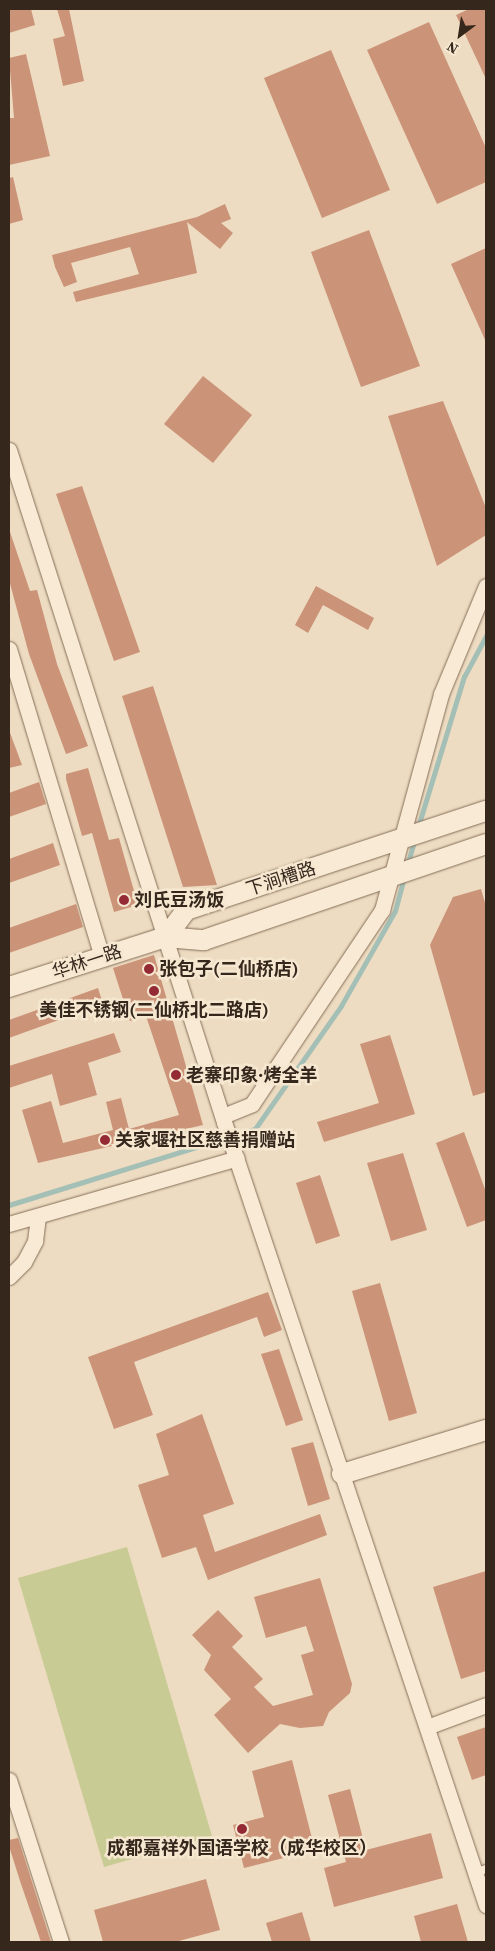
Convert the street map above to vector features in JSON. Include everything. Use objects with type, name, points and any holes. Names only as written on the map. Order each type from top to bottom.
[{"type":"street","points":[[9,450],[224,1119],[427,1727],[481,1871],[486,1905]]},
{"type":"street","points":[[224,1119],[252,1104],[382,910],[401,873],[411,836],[441,694],[486,586]]},
{"type":"street","points":[[9,649],[102,957]]},
{"type":"street","name":"下涧槽路","points":[[166,937],[186,910],[411,836],[483,819]]},
{"type":"street","points":[[166,937],[204,940],[486,844]]},
{"type":"street","name":"华林一路","points":[[9,987],[166,937]]},
{"type":"street","points":[[9,1224],[38,1217],[236,1154]]},
{"type":"street","points":[[9,1277],[24,1262],[35,1240],[38,1217]]},
{"type":"street","points":[[342,1474],[486,1430]]},
{"type":"street","points":[[427,1727],[486,1705]]},
{"type":"street","points":[[9,1780],[61,1942]]},
{"type":"green space","points":[[127,1547],[212,1836],[104,1867],[18,1578]]},
{"type":"building","points":[[9,9],[31,9],[35,25],[9,33]]},
{"type":"building","points":[[57,9],[69,9],[84,81],[63,86],[53,39],[65,36]]},
{"type":"building","points":[[469,9],[486,9],[486,79],[456,15]]},
{"type":"building","points":[[429,22],[486,148],[486,182],[437,204],[367,50]]},
{"type":"building","points":[[331,50],[390,190],[322,218],[264,78]]},
{"type":"building","points":[[26,54],[50,156],[9,165],[9,118],[14,118],[9,58]]},
{"type":"building","points":[[13,177],[23,220],[9,224],[9,178]]},
{"type":"building","points":[[225,204],[231,219],[221,223],[233,233],[220,249],[187,222],[197,273],[76,302],[73,292],[139,274],[130,247],[71,263],[77,282],[64,287],[55,267],[52,255],[197,217]]},
{"type":"building","points":[[369,230],[420,366],[361,387],[311,252]]},
{"type":"building","points":[[486,248],[486,342],[451,264]]},
{"type":"building","points":[[203,376],[252,415],[213,463],[164,424]]},
{"type":"building","points":[[443,401],[486,508],[486,535],[437,566],[388,416]]},
{"type":"building","points":[[82,486],[140,652],[114,661],[56,494]]},
{"type":"building","points":[[9,529],[30,591],[37,590],[57,664],[88,746],[66,754],[29,654],[9,580]]},
{"type":"building","points":[[316,586],[374,618],[368,630],[323,605],[308,633],[295,625]]},
{"type":"building","points":[[153,686],[217,885],[183,887],[122,696]]},
{"type":"building","points":[[9,730],[22,765],[9,768]]},
{"type":"building","points":[[88,768],[109,840],[119,838],[138,905],[114,912],[92,833],[82,836],[66,779],[66,774]]},
{"type":"building","points":[[39,782],[46,804],[9,817],[9,793]]},
{"type":"building","points":[[53,843],[60,865],[9,883],[9,859]]},
{"type":"building","points":[[481,889],[486,906],[486,1092],[473,1096],[430,945],[453,897]]},
{"type":"building","points":[[76,904],[83,927],[9,953],[9,928]]},
{"type":"building","points":[[154,955],[203,1125],[38,1163],[22,1110],[51,1101],[63,1143],[113,1130],[106,1102],[121,1098],[129,1129],[179,1115],[146,1016],[130,1021],[113,968]]},
{"type":"building","points":[[98,988],[103,1004],[9,1038],[9,1020]]},
{"type":"building","points":[[114,1033],[121,1052],[88,1063],[97,1095],[60,1106],[52,1074],[9,1088],[9,1066]]},
{"type":"building","points":[[390,1035],[415,1114],[324,1142],[317,1122],[379,1103],[360,1044]]},
{"type":"building","points":[[464,1132],[486,1192],[486,1220],[467,1227],[436,1143]]},
{"type":"building","points":[[403,1153],[427,1230],[391,1241],[367,1163]]},
{"type":"building","points":[[320,1175],[340,1236],[316,1244],[296,1183]]},
{"type":"building","points":[[380,1283],[417,1413],[389,1421],[352,1291]]},
{"type":"building","points":[[268,1292],[282,1330],[264,1337],[257,1317],[134,1362],[153,1415],[114,1429],[88,1357]]},
{"type":"building","points":[[279,1349],[303,1420],[286,1426],[261,1354]]},
{"type":"building","points":[[202,1414],[234,1504],[203,1515],[215,1552],[320,1514],[327,1535],[208,1580],[196,1547],[162,1558],[138,1485],[169,1475],[156,1434]]},
{"type":"building","points":[[313,1442],[330,1499],[308,1506],[291,1448]]},
{"type":"building","points":[[486,1571],[486,1671],[461,1679],[433,1587]]},
{"type":"building","points":[[320,1578],[352,1684],[350,1693],[329,1712],[323,1726],[300,1728],[280,1724],[248,1753],[214,1715],[231,1699],[204,1670],[211,1655],[192,1635],[218,1610],[243,1636],[232,1647],[263,1679],[254,1687],[273,1706],[313,1695],[301,1655],[314,1651],[306,1626],[266,1638],[254,1597]]},
{"type":"building","points":[[486,1727],[486,1775],[472,1780],[457,1737]]},
{"type":"building","points":[[292,1760],[315,1850],[244,1868],[233,1825],[264,1817],[252,1771]]},
{"type":"building","points":[[350,1789],[366,1850],[431,1833],[443,1878],[334,1907],[324,1868],[346,1862],[328,1795]]},
{"type":"building","points":[[18,1838],[51,1942],[41,1942],[21,1884],[9,1846],[9,1840]]},
{"type":"building","points":[[206,1879],[220,1930],[175,1942],[103,1942],[94,1910]]},
{"type":"building","points":[[457,1904],[468,1942],[421,1942],[414,1916]]},
{"type":"building","points":[[302,1912],[311,1942],[272,1942],[266,1923]]},
{"type":"waterway","points":[[418,827],[464,677],[486,636]]},
{"type":"waterway","points":[[407,866],[414,842]]},
{"type":"waterway","points":[[9,1205],[255,1129],[341,1006],[395,911],[404,878]]},
{"type":"place","name":"刘氏豆汤饭","points":[[124,900]]},
{"type":"place","name":"张包子(二仙桥店)","points":[[149,969]]},
{"type":"place","name":"美佳不锈钢(二仙桥北二路店)","points":[[154,991]]},
{"type":"place","name":"老寨印象·烤全羊","points":[[176,1075]]},
{"type":"place","name":"关家堰社区慈善捐赠站","points":[[105,1140]]},
{"type":"place","name":"成都嘉祥外国语学校（成华校区）","points":[[242,1829]]}]
